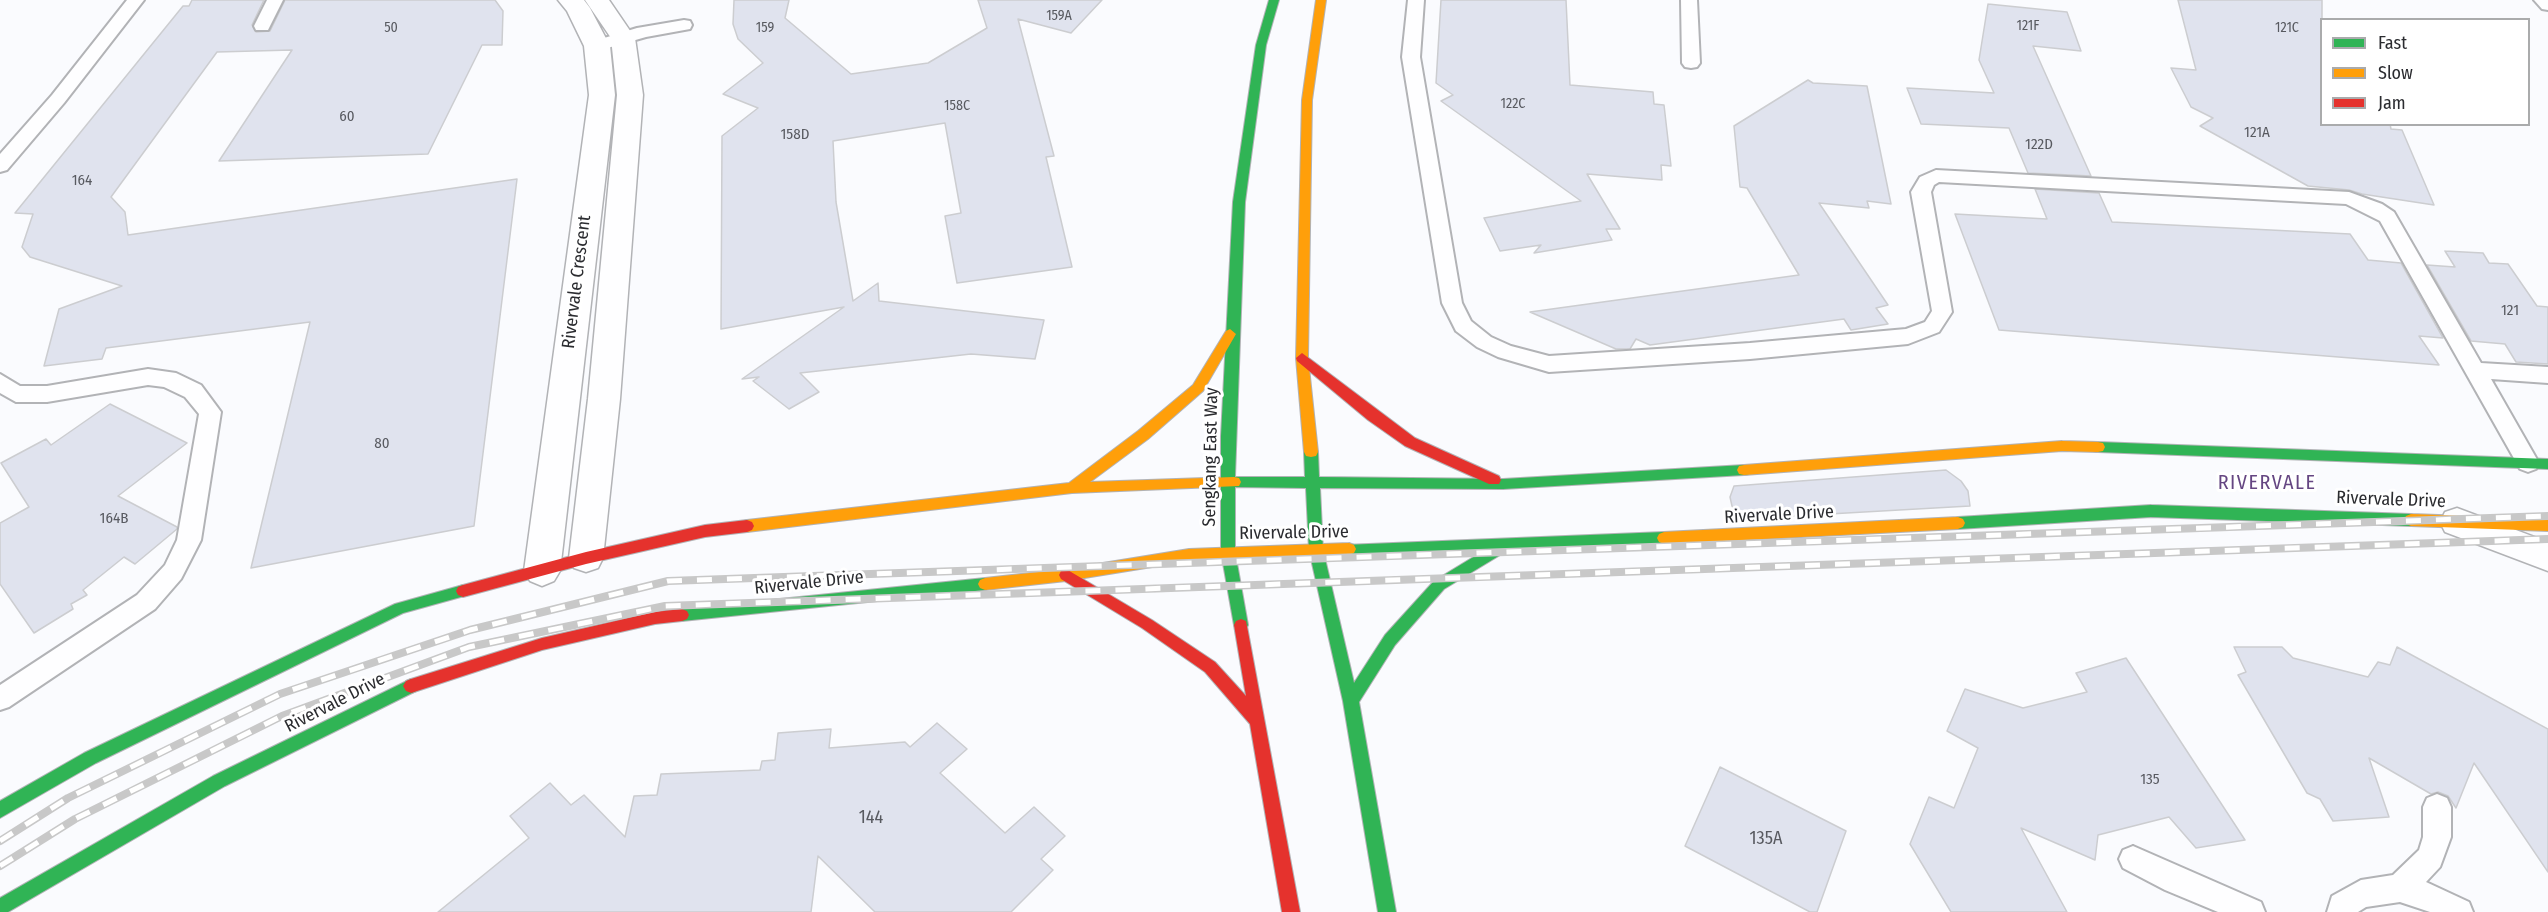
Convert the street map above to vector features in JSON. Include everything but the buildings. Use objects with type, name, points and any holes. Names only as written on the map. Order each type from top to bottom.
[{"type":"street","name":"Rivervale Crescent","points":[[570,0],[579,8],[597,46],[602,95],[614,114],[604,399],[586,558]]},
{"type":"street","name":"Rivervale Crescent","points":[[542,571],[561,410],[614,114],[630,95],[623,38],[597,0]]},
{"type":"street","name":"Sengkang East Way","points":[[1274,0],[1261,45],[1239,202],[1227,482],[1228,552],[1291,912]]},
{"type":"street","points":[[1321,0],[1307,100],[1302,358],[1310,437],[1311,484],[1316,550],[1351,701],[1387,912]]},
{"type":"street","points":[[1072,488],[1143,435],[1198,388],[1232,329]]},
{"type":"street","points":[[1302,358],[1373,416],[1410,442],[1503,484]]},
{"type":"street","points":[[0,810],[90,758],[400,608],[586,558],[705,531],[1072,488],[1227,482],[1503,484],[1726,471],[2062,446],[2538,464]]},
{"type":"street","name":"Rivervale Drive","points":[[0,907],[219,781],[401,689],[542,644],[655,618],[1066,575],[1189,555],[1228,552],[1504,545],[1805,532],[2151,511],[2548,525]]},
{"type":"street","points":[[2453,520],[2548,557]]},
{"type":"street","points":[[1351,701],[1390,640],[1439,585],[1504,545]]},
{"type":"street","points":[[1066,575],[1147,624],[1210,667],[1257,719]]},
{"type":"lane","points":[[0,166],[58,99],[136,0]]},
{"type":"lane","points":[[262,26],[275,0]]},
{"type":"lane","points":[[1416,0],[1411,57],[1452,303],[1463,326],[1484,342],[1505,352],[1549,364],[1750,351],[1908,336],[1932,327],[1942,312],[1922,192],[1927,181],[1936,176],[2349,198],[2387,217],[2475,370],[2538,464]]},
{"type":"lane","points":[[1689,0],[1691,63]]},
{"type":"lane","points":[[2542,0],[2548,6]]},
{"type":"lane","points":[[597,46],[684,25]]},
{"type":"lane","points":[[2475,370],[2548,375]]},
{"type":"lane","points":[[0,382],[16,394],[47,394],[148,377],[168,379],[193,391],[210,412],[189,540],[173,572],[146,602],[0,699]]},
{"type":"lane","points":[[2400,888],[2430,858],[2437,837],[2437,807]]},
{"type":"lane","points":[[2133,859],[2175,880],[2251,912]]},
{"type":"lane","points":[[2341,912],[2342,906],[2361,894],[2400,888],[2430,897],[2459,912]]},
{"type":"railway","points":[[0,841],[68,798],[280,694],[470,630],[668,581],[2548,516]]},
{"type":"railway","points":[[0,866],[75,819],[282,716],[469,647],[665,606],[2548,539]]},
{"type":"traffic: fast","points":[[1241,625],[1228,552],[1228,436],[1239,202],[1261,45],[1274,0]]},
{"type":"traffic: fast","points":[[2098,447],[2548,464]]},
{"type":"traffic: fast","points":[[1311,452],[1316,550],[1351,701],[1387,912]]},
{"type":"traffic: fast","points":[[1234,482],[1503,484],[1744,470]]},
{"type":"traffic: fast","points":[[1958,523],[2151,511],[2411,520]]},
{"type":"traffic: fast","points":[[1349,549],[1664,538]]},
{"type":"traffic: fast","points":[[1351,701],[1390,640],[1439,585],[1505,545]]},
{"type":"traffic: fast","points":[[682,615],[985,584]]},
{"type":"traffic: fast","points":[[0,810],[90,758],[400,608],[463,591]]},
{"type":"traffic: fast","points":[[0,907],[219,781],[411,686]]},
{"type":"traffic: slow","points":[[1311,452],[1302,358],[1307,100],[1321,0]]},
{"type":"traffic: slow","points":[[1072,488],[1143,435],[1198,388],[1230,334]]},
{"type":"traffic: slow","points":[[1744,470],[2062,446],[2098,447]]},
{"type":"traffic: slow","points":[[747,526],[1072,488],[1234,482]]},
{"type":"traffic: slow","points":[[2411,520],[2548,525]]},
{"type":"traffic: slow","points":[[1664,538],[1958,523]]},
{"type":"traffic: slow","points":[[985,584],[1066,575],[1189,555],[1349,549]]},
{"type":"traffic: jam","points":[[1302,358],[1373,416],[1410,442],[1494,480]]},
{"type":"traffic: jam","points":[[463,591],[586,558],[705,531],[747,526]]},
{"type":"traffic: jam","points":[[1066,575],[1147,624],[1210,667],[1256,719]]},
{"type":"traffic: jam","points":[[411,686],[542,644],[655,618],[682,615]]},
{"type":"traffic: jam","points":[[1241,625],[1291,912]]},
{"type":"district","name":"RIVERVALE","points":[[2267,483]]}]
